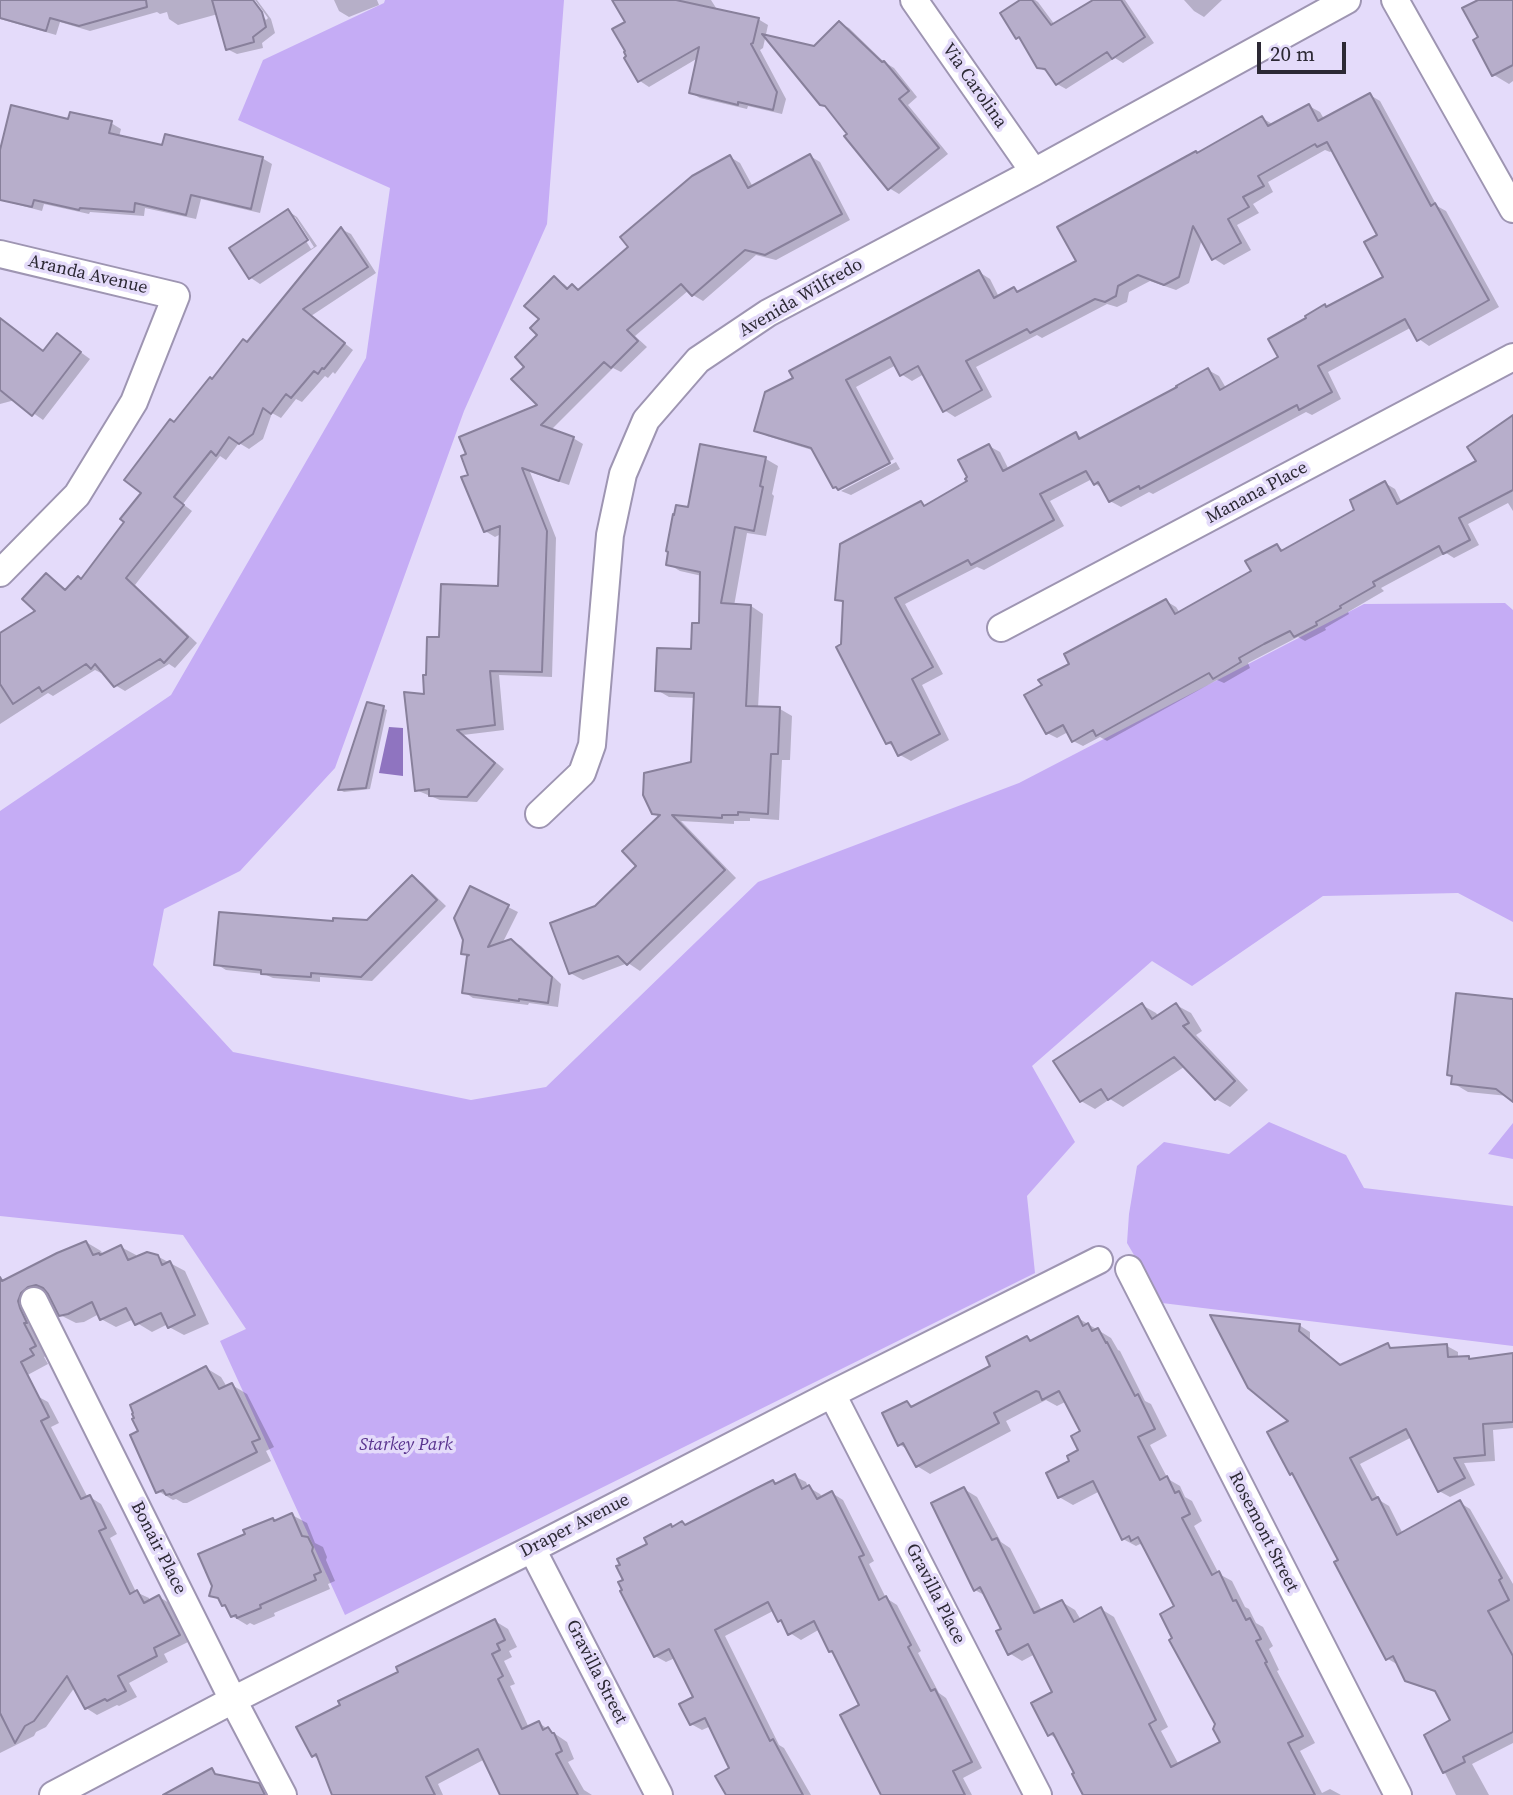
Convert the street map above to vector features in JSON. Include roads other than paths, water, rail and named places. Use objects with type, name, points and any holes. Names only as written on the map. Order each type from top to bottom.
[{"type":"street","name":"Via Carolina","points":[[914,0],[1034,172]]},
{"type":"street","name":"Avenida Wilfredo","points":[[539,814],[582,773],[592,745],[610,535],[622,474],[646,420],[698,360],[768,313],[1034,172],[1347,0]]},
{"type":"street","points":[[1395,0],[1513,209]]},
{"type":"street","name":"Aranda Avenue","points":[[0,254],[176,296],[134,402],[77,495],[0,573]]},
{"type":"street","name":"Manana Place","points":[[1001,628],[1513,358]]},
{"type":"street","name":"Draper Avenue","points":[[52,1795],[1099,1259]]},
{"type":"street","name":"Rosemont Street","points":[[1129,1269],[1398,1795]]},
{"type":"street","name":"Bonair Place","points":[[34,1301],[283,1795]]},
{"type":"street","name":"Gravilla Place","points":[[832,1394],[1038,1795]]},
{"type":"street","name":"Gravilla Street","points":[[532,1549],[659,1795]]},
{"type":"park label","name":"Starkey Park","points":[[406,1445]]}]
